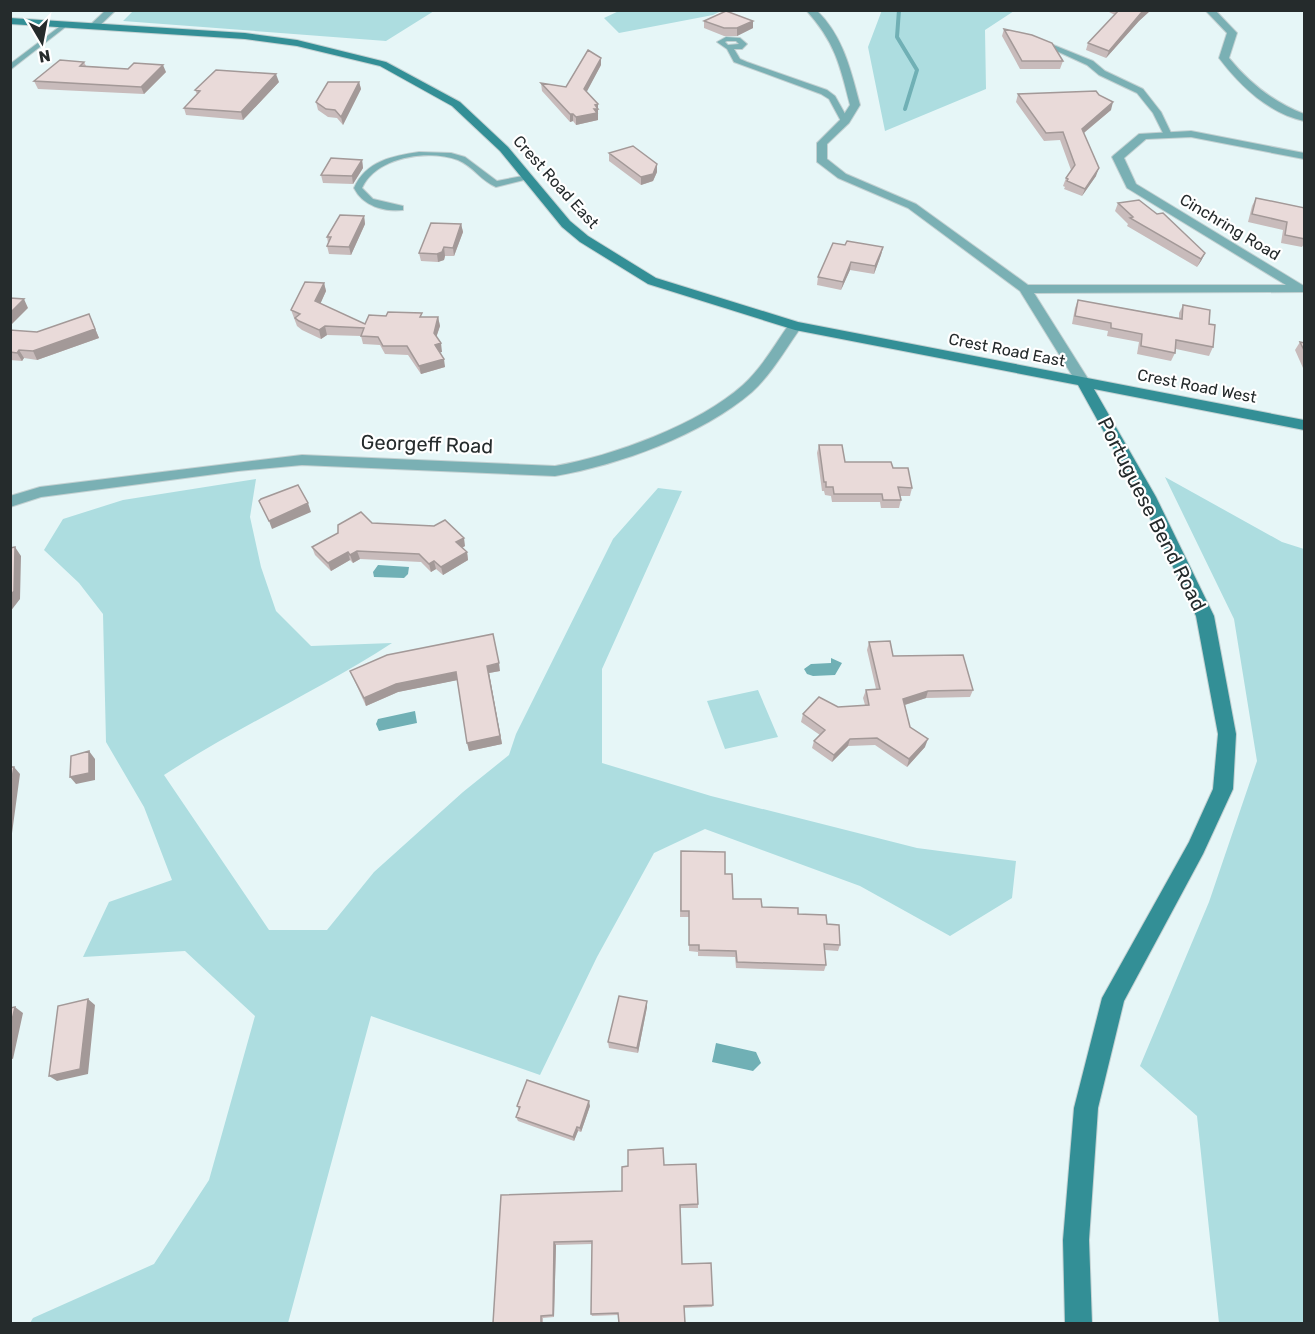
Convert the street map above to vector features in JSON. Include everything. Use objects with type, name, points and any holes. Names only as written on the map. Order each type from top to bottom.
[{"type":"street","points":[[93,27],[112,10]]},
{"type":"street","points":[[810,10],[826,25],[841,56],[855,105],[845,121]]},
{"type":"street","points":[[1209,10],[1232,33],[1224,58],[1243,82],[1279,108],[1305,118]]},
{"type":"street","name":"Crest Road East","points":[[10,21],[245,36],[297,43],[383,64],[456,104],[504,149],[566,224],[584,240],[652,281],[795,326],[1083,382]]},
{"type":"street","name":"Portuguese Bend Road","points":[[845,121],[822,143],[821,160],[842,176],[912,206],[1025,289],[1083,382],[1148,497],[1205,616],[1227,734],[1223,789],[1196,848],[1113,998],[1086,1108],[1076,1240],[1079,1323]]},
{"type":"street","name":"Cinchring Road","points":[[1303,290],[1131,186],[1118,157],[1143,136],[1191,134],[1305,156]]},
{"type":"street","name":"Cinchring Road","points":[[1025,289],[1303,290]]},
{"type":"street","name":"Georgeff Road","points":[[10,502],[51,490],[302,460],[555,471],[572,469],[616,456],[668,434],[711,412],[747,388],[795,326]]},
{"type":"street","name":"Crest Road West","points":[[1083,382],[1302,427]]},
{"type":"lane","points":[[10,68],[65,25]]},
{"type":"lane","points":[[1032,38],[1090,63],[1102,73],[1140,91],[1157,112],[1168,135]]},
{"type":"lane","points":[[730,48],[737,60],[824,92],[832,98],[845,121]]},
{"type":"lane","points":[[400,208],[372,203],[359,192],[358,188],[363,176],[385,161],[424,155],[452,156],[464,160],[496,184],[528,178]]},
{"type":"shaded area","points":[[134,10],[434,11],[386,41],[123,21]]},
{"type":"shaded area","points":[[621,10],[721,11],[713,15],[619,33],[604,18]]},
{"type":"shaded area","points":[[882,10],[1014,11],[985,30],[986,89],[885,131],[868,47]]},
{"type":"shaded area","points":[[1165,477],[1282,542],[1304,549],[1304,1323],[1219,1323],[1197,1116],[1140,1066],[1209,902],[1257,761],[1234,619]]},
{"type":"shaded area","points":[[256,479],[250,517],[261,567],[276,611],[311,646],[392,643],[164,775],[269,930],[327,930],[374,872],[463,792],[509,755],[516,734],[613,539],[658,488],[682,491],[602,669],[602,763],[711,796],[917,848],[1016,861],[1012,898],[950,936],[860,886],[705,829],[654,853],[597,957],[540,1075],[371,1016],[288,1323],[30,1323],[33,1318],[154,1264],[209,1180],[255,1016],[185,951],[83,957],[109,902],[172,880],[144,807],[106,742],[103,614],[79,583],[44,550],[63,519],[123,500]]},
{"type":"shaded area","points":[[378,565],[409,567],[408,574],[404,578],[374,577],[373,572]]},
{"type":"shaded area","points":[[831,658],[842,663],[835,675],[813,676],[807,674],[804,669],[811,664],[831,663]]},
{"type":"shaded area","points":[[758,690],[778,737],[725,749],[707,701]]},
{"type":"shaded area","points":[[415,711],[417,723],[379,731],[376,724],[378,719]]},
{"type":"shaded area","points":[[716,1043],[756,1052],[761,1063],[753,1071],[712,1062]]},
{"type":"building","points":[[1119,10],[1145,10],[1109,51],[1088,43]]},
{"type":"building","points":[[726,11],[753,21],[737,28],[724,28],[704,21]]},
{"type":"building","points":[[1004,29],[1032,35],[1052,43],[1063,61],[1022,61]]},
{"type":"building","points":[[588,50],[601,58],[584,89],[598,104],[595,105],[598,109],[594,109],[597,113],[576,117],[570,114],[541,83],[566,87]]},
{"type":"building","points":[[60,60],[84,62],[80,66],[128,69],[134,63],[163,65],[141,87],[34,81]]},
{"type":"building","points":[[216,70],[276,74],[241,112],[184,108],[200,91],[195,90]]},
{"type":"building","points":[[328,82],[359,82],[341,117],[335,110],[326,109],[316,102]]},
{"type":"building","points":[[1096,91],[1113,102],[1082,129],[1099,168],[1085,189],[1067,181],[1066,178],[1075,165],[1063,132],[1046,133],[1018,94]]},
{"type":"building","points":[[633,146],[657,164],[653,174],[641,177],[609,153]]},
{"type":"building","points":[[331,158],[362,160],[352,176],[321,175]]},
{"type":"building","points":[[1256,198],[1305,208],[1305,239],[1285,235],[1287,222],[1252,214]]},
{"type":"building","points":[[1139,200],[1157,214],[1163,213],[1205,253],[1201,259],[1130,218],[1133,217],[1118,203]]},
{"type":"building","points":[[340,215],[364,216],[349,247],[327,246],[331,237],[327,237]]},
{"type":"building","points":[[431,223],[461,224],[453,248],[444,247],[442,252],[437,254],[419,253]]},
{"type":"building","points":[[847,241],[883,247],[875,266],[851,262],[843,282],[818,277],[833,243],[845,245]]},
{"type":"building","points":[[305,282],[324,283],[315,301],[365,324],[369,315],[386,316],[388,312],[422,313],[420,317],[438,317],[434,333],[441,343],[435,345],[444,359],[419,366],[407,346],[383,346],[378,337],[361,336],[364,328],[325,326],[319,330],[299,321],[295,318],[300,314],[291,310]]},
{"type":"building","points":[[10,298],[24,299],[10,313]]},
{"type":"building","points":[[1078,300],[1182,319],[1183,305],[1210,310],[1209,324],[1215,325],[1213,347],[1176,340],[1175,353],[1141,346],[1142,334],[1111,328],[1111,323],[1075,316]]},
{"type":"building","points":[[89,314],[95,329],[33,351],[10,352],[10,330],[37,332]]},
{"type":"building","points":[[819,445],[842,445],[845,462],[891,462],[893,468],[908,468],[912,488],[898,487],[901,500],[883,500],[882,494],[834,494],[833,487],[826,487],[826,482],[824,482]]},
{"type":"building","points":[[298,485],[308,503],[269,521],[259,501]]},
{"type":"building","points":[[361,512],[372,523],[434,526],[445,520],[464,538],[456,542],[467,552],[441,567],[434,561],[429,564],[419,554],[357,551],[350,555],[348,552],[328,563],[312,547],[338,533],[338,525]]},
{"type":"building","points":[[15,547],[14,591],[10,596],[10,548]]},
{"type":"building","points":[[493,634],[499,663],[487,666],[500,736],[467,743],[456,672],[396,684],[364,698],[350,671],[387,655]]},
{"type":"building","points":[[890,641],[893,656],[963,655],[973,690],[928,691],[903,699],[910,727],[928,739],[909,759],[877,738],[850,739],[834,755],[814,741],[825,730],[803,714],[819,697],[838,707],[869,705],[866,690],[880,689],[869,642]]},
{"type":"building","points":[[89,751],[89,773],[70,777],[71,756]]},
{"type":"building","points":[[10,767],[14,767],[10,789]]},
{"type":"building","points":[[681,851],[725,852],[725,874],[732,874],[733,899],[761,899],[762,907],[798,908],[798,914],[826,915],[827,924],[839,925],[840,945],[824,944],[826,965],[737,962],[736,951],[699,950],[699,945],[689,945],[689,911],[681,911]]},
{"type":"building","points":[[619,996],[647,1001],[637,1048],[608,1042]]},
{"type":"building","points":[[88,999],[80,1069],[49,1076],[58,1006]]},
{"type":"building","points":[[15,1007],[10,1029],[10,1008]]},
{"type":"building","points":[[527,1080],[589,1101],[580,1128],[577,1127],[573,1137],[516,1117],[520,1107],[517,1106]]},
{"type":"building","points":[[663,1148],[664,1165],[696,1164],[698,1204],[680,1205],[682,1264],[711,1263],[713,1305],[684,1306],[685,1323],[619,1323],[618,1313],[591,1314],[592,1241],[554,1242],[553,1315],[541,1316],[541,1323],[493,1323],[501,1195],[622,1191],[622,1167],[628,1166],[628,1150]]},
{"type":"waterway","points":[[899,10],[897,37],[917,70],[905,109]]}]
